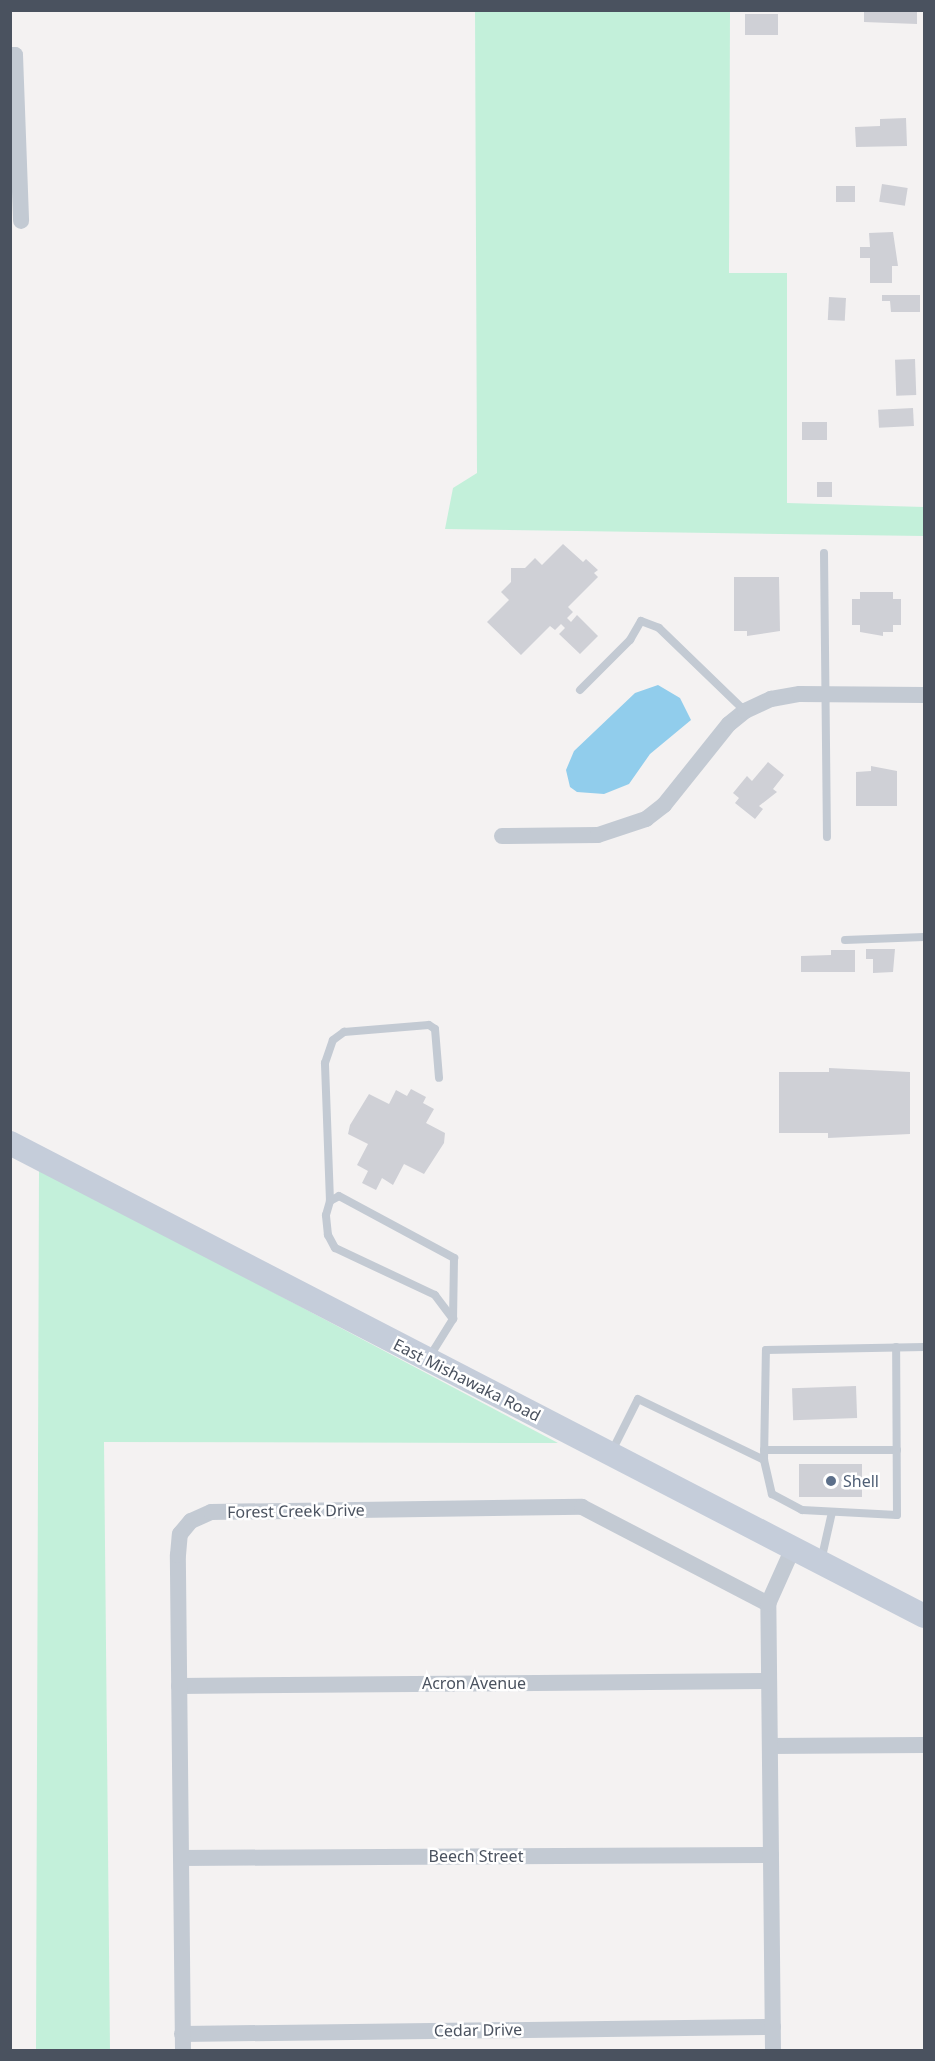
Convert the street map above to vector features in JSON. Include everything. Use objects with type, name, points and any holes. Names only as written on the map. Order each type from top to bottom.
[{"type":"main road","name":"East Mishawaka Road","points":[[10,1143],[924,1616]]},
{"type":"street","points":[[13,55],[21,221]]},
{"type":"street","points":[[502,836],[598,835],[646,819],[664,805],[729,724],[745,711],[771,699],[824,695],[924,695]]},
{"type":"street","name":"Forest Creek Drive","points":[[183,2042],[179,1686],[180,1534],[191,1521],[211,1512],[582,1507],[768,1604]]},
{"type":"street","points":[[773,2050],[768,1604],[793,1548]]},
{"type":"street","name":"Acron Avenue","points":[[179,1686],[769,1681]]},
{"type":"street","points":[[770,1746],[924,1744]]},
{"type":"street","name":"Beech Street","points":[[181,1858],[771,1855]]},
{"type":"street","name":"Cedar Drive","points":[[183,2042],[773,2027]]},
{"type":"lane","points":[[824,553],[827,837]]},
{"type":"lane","points":[[580,690],[630,640],[641,621],[659,628],[745,711]]},
{"type":"lane","points":[[845,940],[924,937]]},
{"type":"lane","points":[[439,1078],[435,1029],[429,1025],[344,1032],[333,1040],[325,1063],[330,1201],[326,1215],[328,1235],[335,1248],[435,1295],[453,1319]]},
{"type":"lane","points":[[330,1201],[339,1196],[453,1258],[453,1319],[428,1359]]},
{"type":"lane","points":[[896,1347],[897,1515],[802,1510],[771,1494],[764,1460],[766,1350],[896,1347],[924,1347]]},
{"type":"lane","points":[[610,1454],[638,1399],[764,1460]]},
{"type":"lane","points":[[764,1450],[897,1450]]},
{"type":"lane","points":[[820,1562],[832,1512]]},
{"type":"green space","points":[[475,11],[730,11],[729,273],[787,273],[787,503],[924,507],[924,536],[445,529],[453,488],[477,473]]},
{"type":"green space","points":[[39,1168],[558,1443],[104,1442],[110,2050],[36,2050]]},
{"type":"water","points":[[658,685],[680,698],[691,720],[650,754],[629,784],[604,794],[577,792],[570,787],[566,770],[574,751],[635,693]]},
{"type":"building","points":[[864,10],[917,10],[917,24],[864,22]]},
{"type":"building","points":[[745,14],[778,14],[778,35],[745,35]]},
{"type":"building","points":[[906,118],[907,146],[856,147],[855,127],[880,126],[880,119]]},
{"type":"building","points":[[882,184],[908,188],[905,206],[879,202]]},
{"type":"building","points":[[836,186],[855,186],[855,202],[836,202]]},
{"type":"building","points":[[893,232],[898,266],[892,266],[892,283],[870,283],[870,258],[860,258],[860,247],[870,247],[869,233]]},
{"type":"building","points":[[882,295],[920,295],[920,312],[891,312],[890,301],[882,301]]},
{"type":"building","points":[[829,297],[846,298],[845,321],[828,320]]},
{"type":"building","points":[[915,359],[916,395],[896,396],[895,360]]},
{"type":"building","points":[[913,408],[914,426],[879,428],[878,410]]},
{"type":"building","points":[[802,422],[827,422],[827,440],[802,440]]},
{"type":"building","points":[[817,482],[832,482],[832,497],[817,497]]},
{"type":"building","points":[[563,544],[583,562],[586,559],[598,570],[594,573],[598,577],[568,607],[573,612],[567,618],[571,622],[577,615],[598,636],[580,654],[559,634],[565,628],[561,624],[555,630],[550,626],[521,655],[487,622],[509,600],[501,592],[511,582],[511,568],[525,568],[535,558],[542,565]]},
{"type":"building","points":[[734,577],[779,577],[780,631],[747,636],[747,631],[734,631]]},
{"type":"building","points":[[860,592],[893,592],[893,599],[901,599],[901,625],[893,625],[893,632],[883,632],[883,636],[860,632],[860,625],[852,625],[852,599],[860,599]]},
{"type":"building","points":[[768,762],[784,775],[773,789],[777,792],[759,806],[763,809],[755,819],[735,803],[739,798],[733,793],[747,776],[752,781]]},
{"type":"building","points":[[871,766],[897,771],[897,806],[856,806],[856,772],[871,771]]},
{"type":"building","points":[[866,949],[895,949],[893,972],[873,973],[873,959],[866,959]]},
{"type":"building","points":[[831,950],[855,950],[855,972],[801,972],[801,956],[831,955]]},
{"type":"building","points":[[829,1068],[910,1072],[910,1134],[828,1138],[828,1133],[779,1133],[779,1072],[829,1072]]},
{"type":"building","points":[[411,1089],[426,1097],[423,1103],[434,1109],[426,1123],[445,1133],[444,1143],[424,1174],[404,1164],[393,1185],[382,1178],[376,1190],[362,1183],[368,1171],[357,1165],[368,1144],[348,1134],[350,1125],[369,1094],[389,1104],[396,1090],[407,1096]]},
{"type":"building","points":[[856,1386],[857,1418],[793,1420],[792,1388]]},
{"type":"building","name":"Shell","points":[[799,1464],[862,1464],[862,1497],[799,1497]]},
{"type":"place","name":"Shell","points":[[831,1481]]}]
